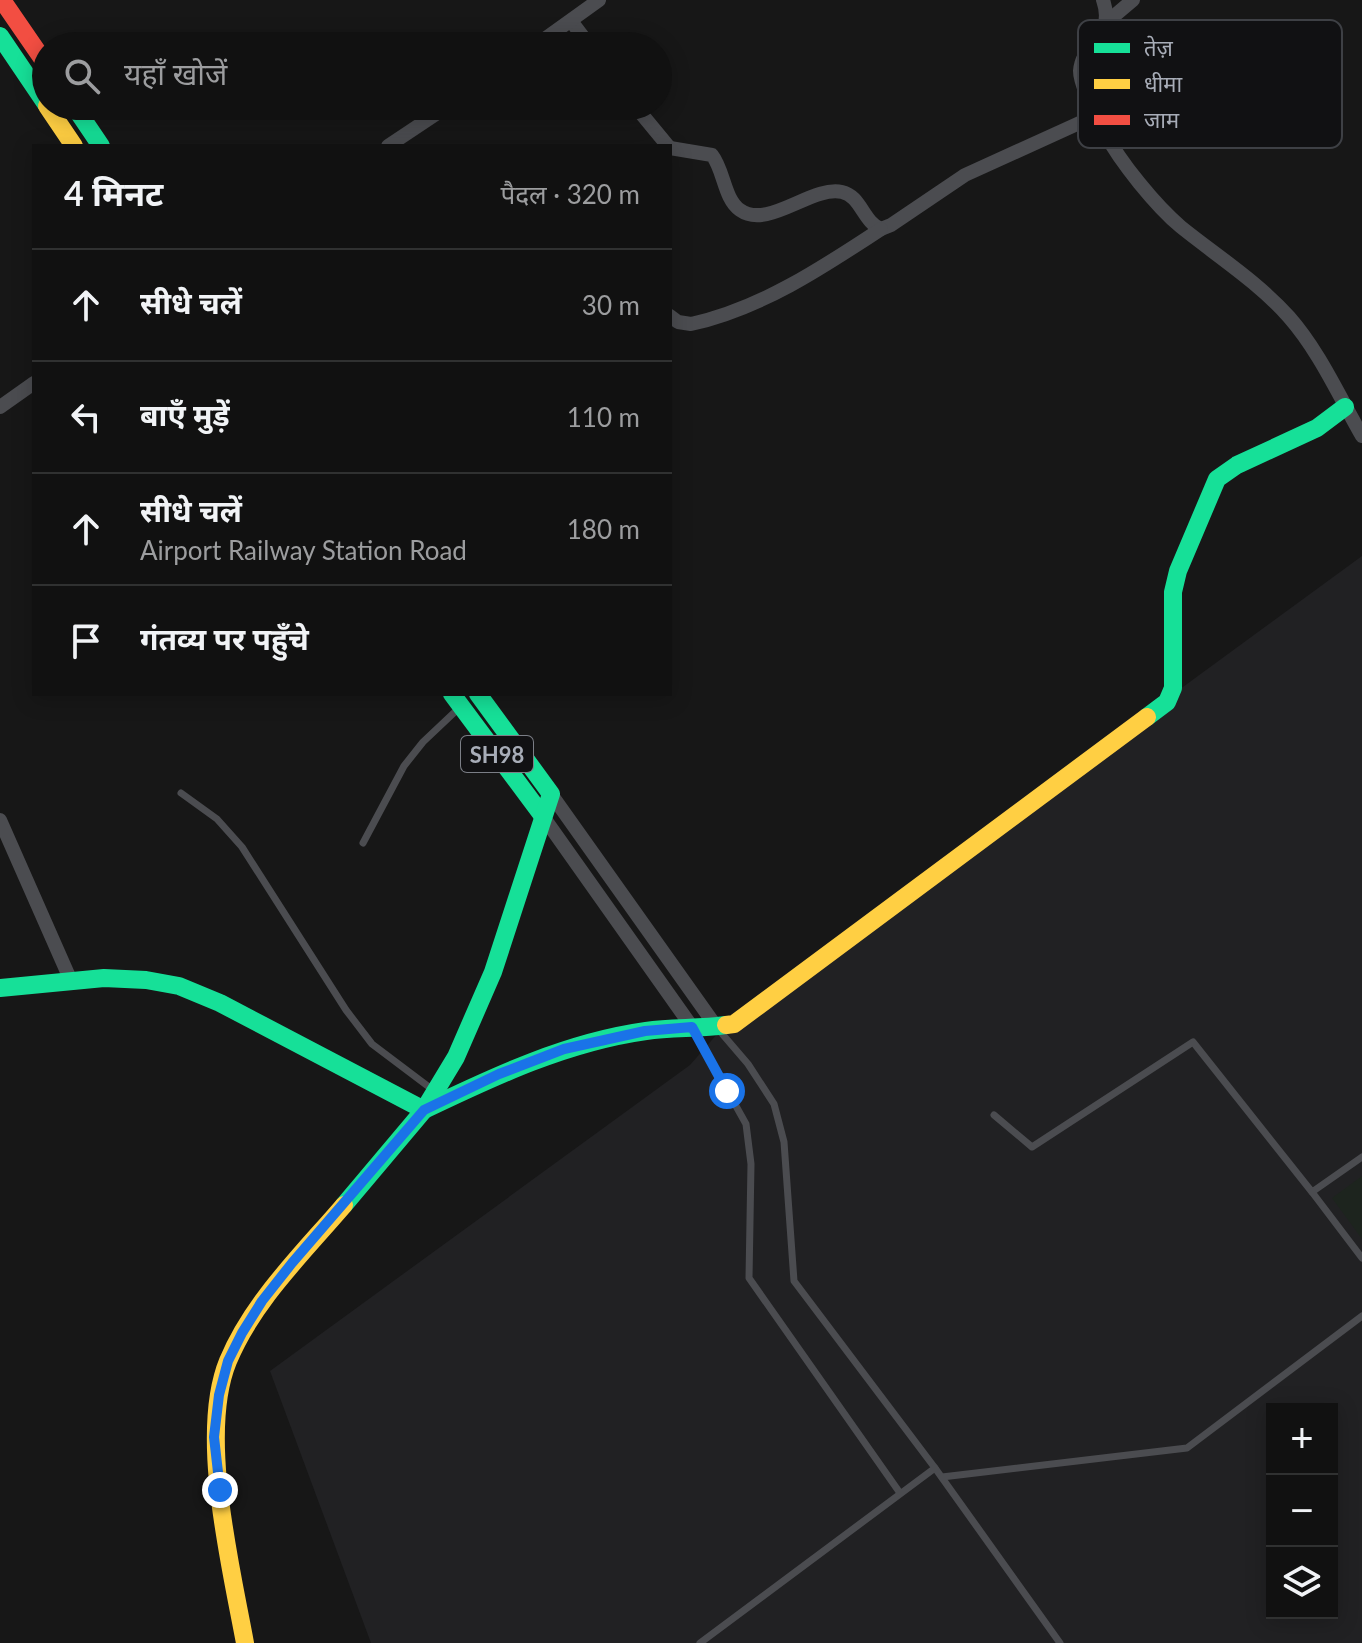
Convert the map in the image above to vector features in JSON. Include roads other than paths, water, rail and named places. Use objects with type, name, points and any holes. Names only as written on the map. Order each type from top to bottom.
[{"type":"street","points":[[2,0],[32,44]]},
{"type":"street","points":[[555,32],[599,0]]},
{"type":"street","points":[[1103,0],[1107,20]]},
{"type":"street","points":[[1109,20],[1133,0]]},
{"type":"street","points":[[571,21],[579,32]]},
{"type":"street","points":[[0,36],[32,83]]},
{"type":"street","points":[[57,120],[73,144]]},
{"type":"street","points":[[83,120],[100,144]]},
{"type":"street","points":[[391,144],[427,120]]},
{"type":"street","points":[[647,120],[667,144]]},
{"type":"street","points":[[672,318],[691,324],[766,297],[815,273],[965,175],[1078,124]]},
{"type":"street","points":[[672,148],[712,155],[739,210],[752,215],[767,214],[831,190],[846,192],[854,198],[872,226],[881,229]]},
{"type":"street","points":[[1114,148],[1164,211],[1289,317],[1362,436]]},
{"type":"street","points":[[0,407],[32,384]]},
{"type":"street","points":[[0,988],[126,979],[181,986],[424,1110],[499,1074],[564,1049],[645,1031],[734,1024],[1167,702],[1173,688],[1173,592],[1182,561],[1217,479],[1237,465],[1317,428],[1345,407]]},
{"type":"street","name":"SH98","points":[[245,1643],[228,1552],[214,1437],[219,1395],[228,1361],[262,1301],[424,1110],[462,1046],[488,985],[551,794],[479,696]]},
{"type":"street","name":"SH98","points":[[456,700],[542,815]]},
{"type":"street","points":[[551,794],[715,1025]]},
{"type":"street","points":[[542,815],[692,1027]]},
{"type":"street","points":[[0,820],[71,981]]},
{"type":"lane","points":[[363,843],[404,766],[456,700]]},
{"type":"lane","points":[[181,793],[217,819],[242,847],[346,1010],[372,1044],[435,1092]]},
{"type":"lane","points":[[715,1025],[748,1064],[774,1104],[784,1142],[794,1281],[942,1477],[1060,1643]]},
{"type":"lane","points":[[692,1027],[746,1124],[751,1164],[749,1278],[900,1493]]},
{"type":"lane","points":[[994,1115],[1032,1147],[1193,1042],[1362,1258]]},
{"type":"lane","points":[[1312,1192],[1362,1157]]},
{"type":"lane","points":[[942,1477],[1187,1448],[1362,1316]]},
{"type":"lane","points":[[700,1643],[935,1468]]}]
